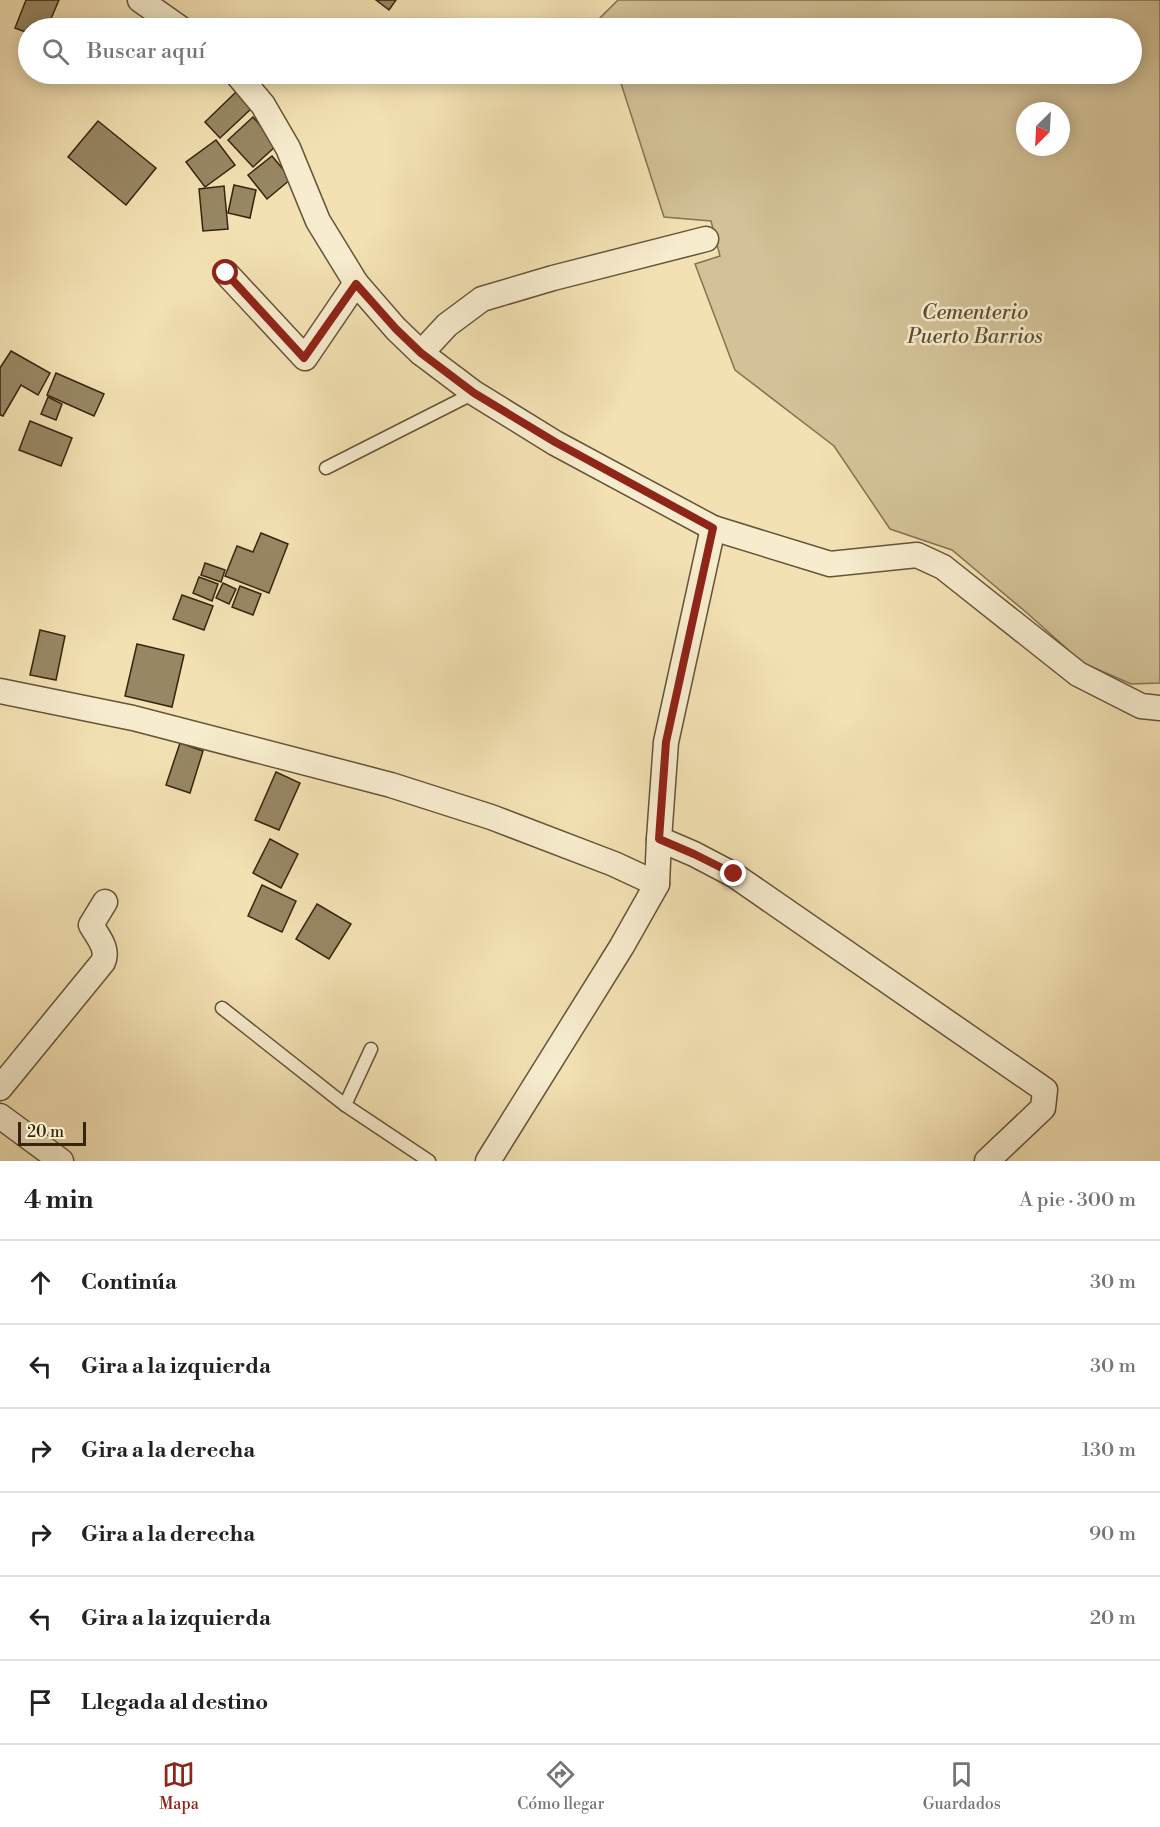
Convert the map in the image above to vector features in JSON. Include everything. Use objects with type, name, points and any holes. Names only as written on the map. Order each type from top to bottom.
[{"type":"street","points":[[140,0],[166,18]]},
{"type":"street","points":[[245,84],[263,105],[288,148],[318,221],[356,284],[421,353],[474,393],[555,442],[713,528],[830,564],[916,555],[943,567],[1078,674],[1141,706],[1160,708]]},
{"type":"street","points":[[421,353],[447,325],[482,299],[552,278],[706,239]]},
{"type":"street","points":[[226,273],[304,358],[356,284]]},
{"type":"street","points":[[488,1161],[622,945],[657,884],[666,742],[713,528]]},
{"type":"street","points":[[0,691],[133,718],[391,785],[492,817],[614,864],[657,884]]},
{"type":"street","points":[[659,839],[734,874],[1045,1090],[1043,1108],[987,1161]]},
{"type":"street","points":[[0,1088],[103,962],[106,956],[105,949],[91,925],[105,902]]},
{"type":"street","points":[[0,1116],[61,1161]]},
{"type":"lane","points":[[326,468],[474,393]]},
{"type":"lane","points":[[222,1008],[345,1105],[429,1161]]},
{"type":"lane","points":[[345,1105],[371,1049]]},
{"type":"green space","name":"Cementerio Puerto Barrios","points":[[618,0],[1160,0],[1160,683],[1131,684],[1083,663],[952,550],[890,529],[834,446],[735,370],[695,264],[720,256],[711,221],[664,217],[621,84],[1142,84],[1142,18],[600,18]]},
{"type":"building","points":[[26,0],[59,0],[51,18],[19,18]]},
{"type":"building","points":[[376,0],[396,0],[389,10]]},
{"type":"building","points":[[236,92],[252,108],[220,138],[205,122]]},
{"type":"building","points":[[253,117],[277,145],[253,167],[228,140]]},
{"type":"building","points":[[98,121],[156,168],[126,205],[68,157]]},
{"type":"building","points":[[216,140],[235,165],[205,187],[186,162]]},
{"type":"building","points":[[272,156],[291,179],[267,199],[248,175]]},
{"type":"building","points":[[234,185],[256,190],[250,218],[228,213]]},
{"type":"building","points":[[224,186],[228,229],[203,231],[199,189]]},
{"type":"building","points":[[11,351],[50,373],[38,395],[21,385],[3,416],[0,415],[0,368]]},
{"type":"building","points":[[56,373],[104,394],[94,416],[47,395]]},
{"type":"building","points":[[48,397],[62,404],[56,420],[41,414]]},
{"type":"building","points":[[30,421],[72,438],[61,466],[19,450]]},
{"type":"building","points":[[261,533],[288,544],[269,593],[225,576],[237,546],[253,552]]},
{"type":"building","points":[[205,563],[225,570],[221,582],[201,575]]},
{"type":"building","points":[[199,577],[218,584],[212,601],[193,593]]},
{"type":"building","points":[[223,583],[236,589],[229,604],[216,598]]},
{"type":"building","points":[[240,586],[261,594],[253,615],[232,607]]},
{"type":"building","points":[[182,595],[213,606],[204,630],[173,619]]},
{"type":"building","points":[[40,630],[65,636],[56,680],[30,675]]},
{"type":"building","points":[[137,644],[184,655],[172,707],[125,696]]},
{"type":"building","points":[[180,743],[203,751],[190,793],[166,785]]},
{"type":"building","points":[[276,772],[300,783],[279,830],[255,820]]},
{"type":"building","points":[[270,839],[298,854],[281,888],[253,873]]},
{"type":"building","points":[[262,885],[296,901],[282,932],[248,916]]},
{"type":"building","points":[[317,904],[351,924],[329,959],[296,939]]},
{"type":"route","points":[[226,273],[304,358],[356,284],[421,353],[474,393],[555,442],[713,528],[666,742],[659,839],[734,874]]}]
